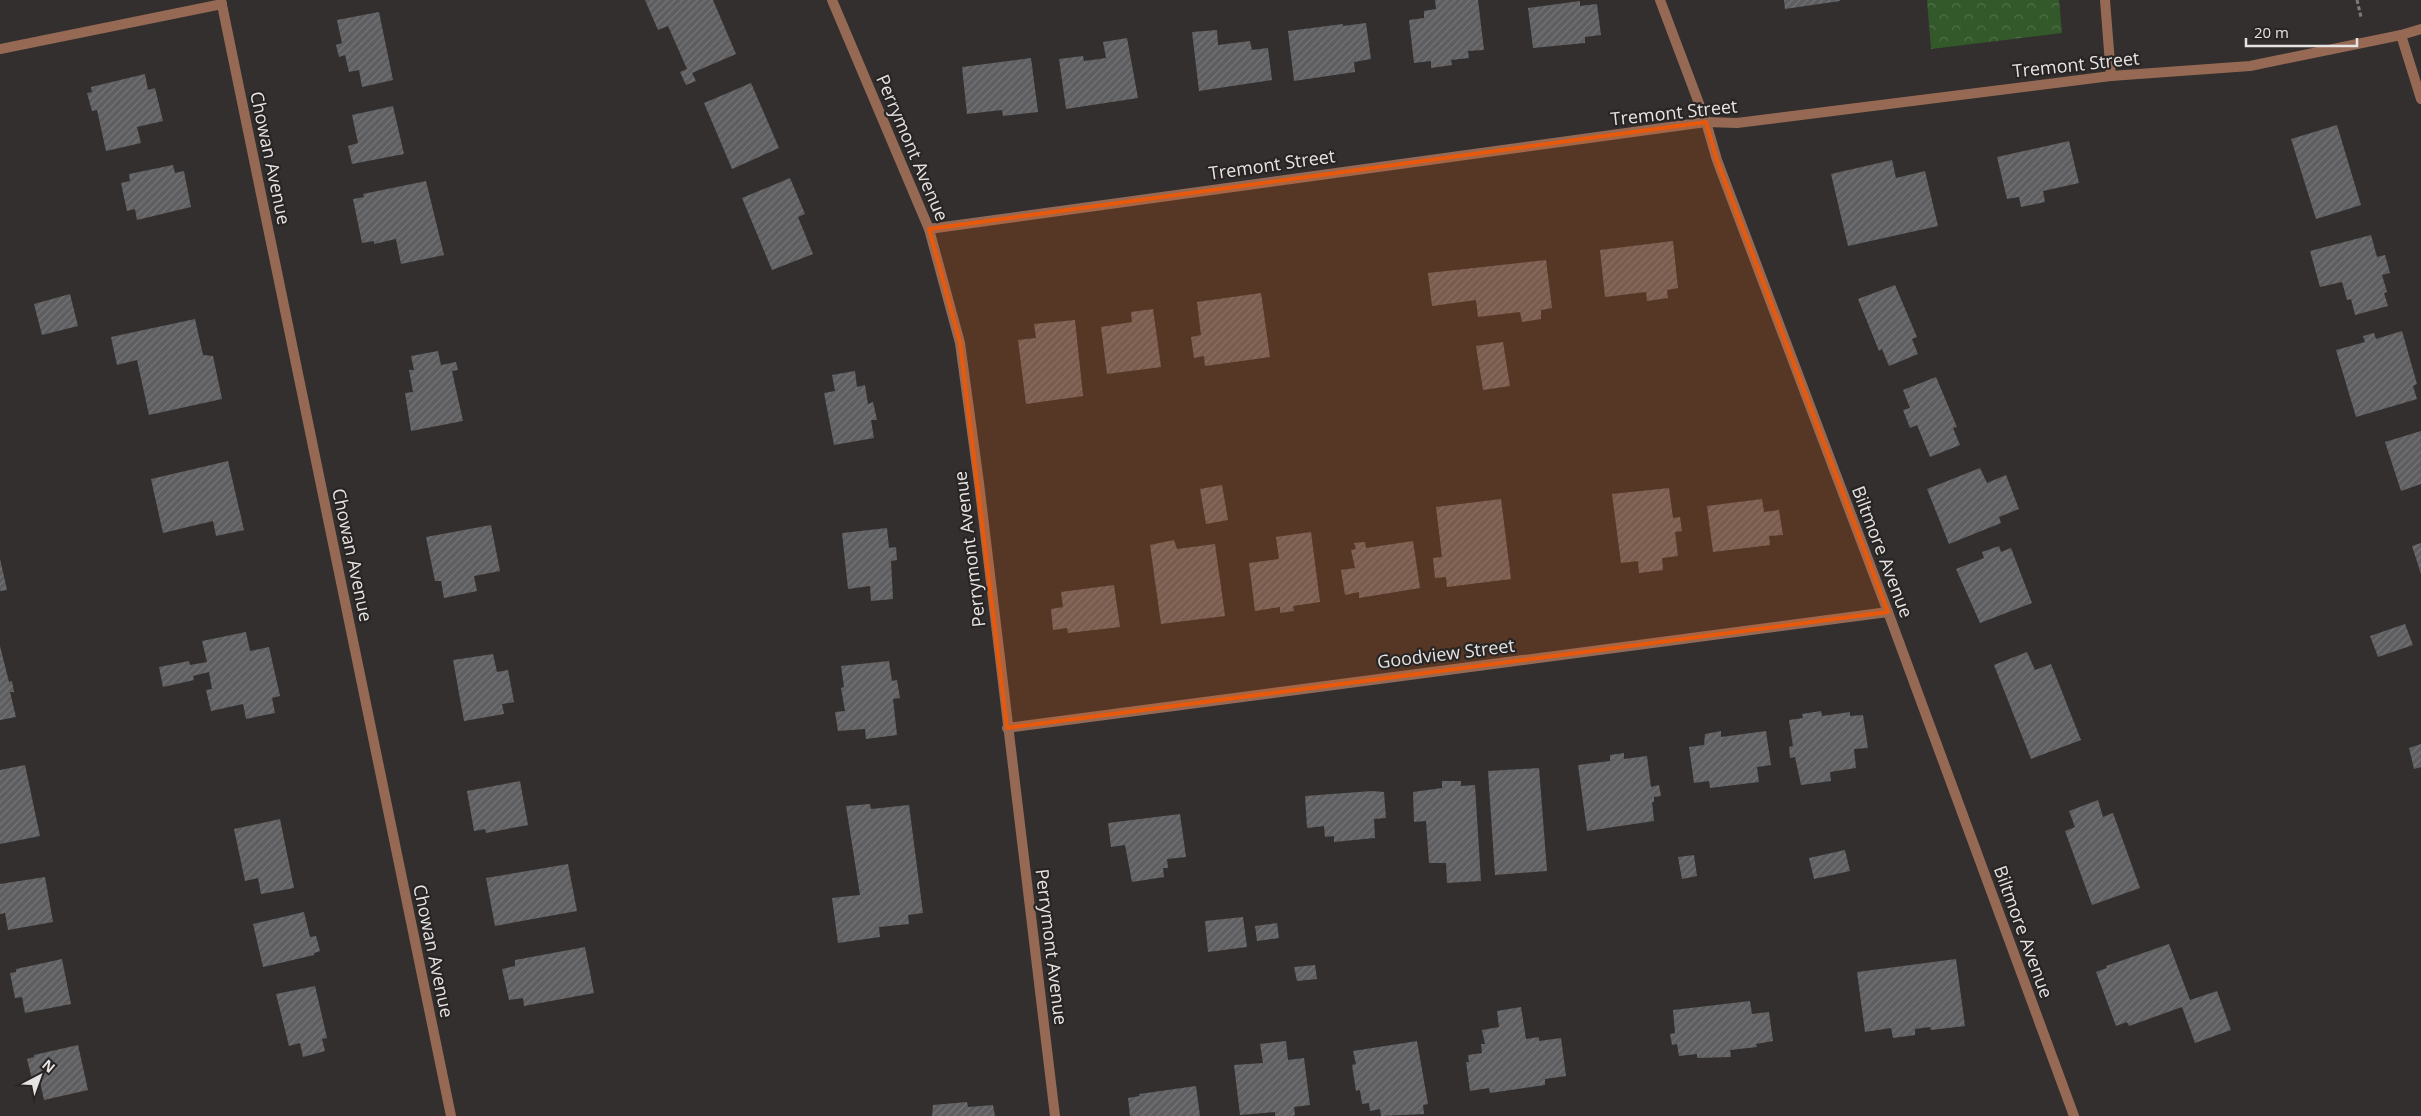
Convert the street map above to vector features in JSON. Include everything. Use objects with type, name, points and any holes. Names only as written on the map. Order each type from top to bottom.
[{"type":"street","name":"Perrymont Avenue","points":[[832,0],[930,229],[960,343],[979,482],[1007,728],[1056,1116]]},
{"type":"street","name":"Biltmore Avenue","points":[[1660,0],[1706,122],[1720,170],[1888,612],[2073,1116]]},
{"type":"street","points":[[2105,0],[2112,76]]},
{"type":"street","points":[[0,49],[222,2]]},
{"type":"street","name":"Chowan Avenue","points":[[222,2],[450,1116]]},
{"type":"street","name":"Tremont Street","points":[[930,229],[1706,122],[1736,123],[2112,76],[2250,66],[2401,35],[2421,28]]},
{"type":"street","points":[[2401,35],[2421,99]]},
{"type":"street","name":"Goodview Street","points":[[1007,728],[1888,612]]},
{"type":"path","points":[[2357,0],[2362,23]]},
{"type":"highlighted area","points":[[1706,122],[1717,160],[1888,612],[1007,728],[960,343],[929,229]]},
{"type":"green space","points":[[1927,0],[2059,0],[2062,33],[1931,49]]},
{"type":"building","points":[[645,0],[713,0],[736,54],[692,73],[696,81],[686,85],[680,72],[687,69],[668,26],[658,30]]},
{"type":"building","points":[[1435,0],[1478,0],[1484,50],[1468,51],[1469,58],[1451,60],[1452,65],[1431,68],[1431,61],[1414,63],[1409,20],[1424,18],[1424,11],[1436,9]]},
{"type":"building","points":[[1784,0],[1840,0],[1840,1],[1785,9]]},
{"type":"building","points":[[1580,1],[1580,6],[1597,4],[1601,35],[1585,37],[1585,43],[1533,48],[1528,8]]},
{"type":"building","points":[[379,12],[393,80],[362,87],[359,70],[349,72],[345,55],[339,57],[336,45],[342,43],[337,20]]},
{"type":"building","points":[[1366,23],[1371,59],[1354,62],[1355,72],[1294,81],[1288,31]]},
{"type":"building","points":[[1217,30],[1218,45],[1250,41],[1252,50],[1268,48],[1272,80],[1199,91],[1192,32]]},
{"type":"building","points":[[1127,38],[1138,98],[1066,109],[1059,59],[1083,56],[1084,61],[1106,58],[1103,42]]},
{"type":"building","points":[[1031,58],[1038,112],[1003,116],[1002,110],[967,114],[962,67]]},
{"type":"building","points":[[145,74],[148,90],[155,88],[163,121],[137,127],[141,143],[106,151],[97,110],[92,111],[87,93],[92,92],[91,87]]},
{"type":"building","points":[[751,83],[779,148],[732,169],[704,103]]},
{"type":"building","points":[[393,106],[404,154],[352,164],[348,146],[358,143],[352,115]]},
{"type":"building","points":[[2337,125],[2361,205],[2316,219],[2291,139]]},
{"type":"building","points":[[2069,141],[2079,183],[2043,191],[2045,202],[2021,207],[2019,197],[2007,199],[1997,157]]},
{"type":"building","points":[[1892,160],[1896,178],[1925,171],[1938,226],[1848,246],[1831,174]]},
{"type":"building","points":[[173,165],[175,173],[184,171],[191,207],[137,220],[135,209],[127,211],[121,183],[130,181],[129,174]]},
{"type":"building","points":[[790,178],[805,214],[798,217],[813,254],[772,270],[742,198]]},
{"type":"building","points":[[426,181],[444,255],[401,264],[396,239],[374,244],[374,241],[362,243],[353,199],[364,197],[363,194]]},
{"type":"building","points":[[2371,235],[2377,257],[2385,255],[2390,273],[2382,275],[2387,292],[2384,293],[2388,306],[2355,315],[2351,299],[2347,300],[2342,282],[2320,287],[2310,251]]},
{"type":"building","points":[[1673,241],[1678,288],[1667,290],[1668,298],[1647,301],[1646,292],[1605,297],[1600,250]]},
{"type":"building","points":[[1546,260],[1552,308],[1541,310],[1541,319],[1522,322],[1520,312],[1478,317],[1476,300],[1432,306],[1428,273]]},
{"type":"building","points":[[1895,285],[1917,337],[1912,339],[1918,354],[1889,366],[1882,349],[1879,351],[1858,299]]},
{"type":"building","points":[[1261,293],[1270,357],[1205,366],[1204,356],[1194,358],[1191,337],[1201,335],[1197,302]]},
{"type":"building","points":[[70,294],[78,326],[42,335],[34,304]]},
{"type":"building","points":[[1153,309],[1161,367],[1107,374],[1101,327],[1132,322],[1131,312]]},
{"type":"building","points":[[195,319],[203,355],[213,356],[222,399],[149,415],[137,360],[117,365],[111,337]]},
{"type":"building","points":[[1075,320],[1083,396],[1026,404],[1018,340],[1036,338],[1034,324]]},
{"type":"building","points":[[2402,331],[2417,384],[2413,386],[2417,399],[2356,417],[2336,350],[2365,342],[2363,336],[2374,333],[2376,339]]},
{"type":"building","points":[[1503,342],[1510,386],[1483,390],[1476,346]]},
{"type":"building","points":[[438,351],[441,365],[456,362],[458,370],[452,371],[463,421],[411,431],[405,393],[413,392],[409,370],[414,370],[411,356]]},
{"type":"building","points":[[855,371],[857,387],[865,385],[868,404],[873,402],[877,420],[871,420],[874,438],[834,445],[824,393],[835,391],[832,375]]},
{"type":"building","points":[[1936,377],[1957,427],[1953,428],[1960,445],[1930,457],[1917,425],[1910,428],[1903,410],[1910,408],[1903,390]]},
{"type":"building","points":[[2421,431],[2421,484],[2401,491],[2385,442]]},
{"type":"building","points":[[228,461],[244,530],[216,536],[213,521],[163,533],[151,479]]},
{"type":"building","points":[[1980,468],[1987,483],[2006,475],[2019,509],[1999,517],[2001,523],[1949,544],[1927,489]]},
{"type":"building","points":[[1222,485],[1228,520],[1206,524],[1200,489]]},
{"type":"building","points":[[1669,488],[1673,518],[1680,517],[1682,531],[1675,532],[1678,556],[1662,558],[1663,570],[1639,573],[1638,561],[1621,563],[1612,494]]},
{"type":"building","points":[[1501,499],[1511,579],[1447,587],[1446,577],[1435,578],[1433,558],[1442,557],[1436,507]]},
{"type":"building","points":[[1762,499],[1764,512],[1779,510],[1783,535],[1769,536],[1770,545],[1713,552],[1707,506]]},
{"type":"building","points":[[491,525],[500,571],[474,576],[477,591],[444,598],[441,581],[435,581],[426,537]]},
{"type":"building","points":[[887,528],[889,548],[896,547],[897,560],[891,561],[893,599],[871,601],[870,586],[848,589],[842,533]]},
{"type":"building","points":[[1311,532],[1320,602],[1293,606],[1294,611],[1280,613],[1280,607],[1255,611],[1249,563],[1279,559],[1276,537]]},
{"type":"building","points":[[1174,540],[1177,549],[1215,544],[1225,616],[1161,624],[1150,545]]},
{"type":"building","points":[[1413,541],[1420,588],[1359,598],[1359,592],[1345,595],[1341,570],[1355,568],[1351,550],[1356,549],[1354,543],[1365,542],[1366,548]]},
{"type":"building","points":[[2421,543],[2421,574],[2412,546]]},
{"type":"building","points":[[1999,546],[2001,552],[2011,548],[2032,603],[1980,623],[1956,569],[1984,558],[1982,552]]},
{"type":"building","points":[[0,559],[7,590],[0,591]]},
{"type":"building","points":[[1114,585],[1120,627],[1068,633],[1067,628],[1053,630],[1051,609],[1063,607],[1061,592]]},
{"type":"building","points":[[2405,624],[2413,645],[2378,657],[2370,636]]},
{"type":"building","points":[[246,632],[250,651],[269,647],[280,696],[272,698],[275,713],[246,719],[243,704],[211,711],[206,690],[212,689],[209,672],[193,676],[194,680],[163,687],[159,667],[189,661],[190,665],[207,662],[202,641]]},
{"type":"building","points":[[0,646],[9,682],[12,681],[14,692],[10,692],[16,717],[0,720]]},
{"type":"building","points":[[2027,652],[2035,670],[2051,664],[2081,740],[2031,759],[1994,665]]},
{"type":"building","points":[[493,654],[497,672],[508,670],[514,702],[502,704],[504,714],[464,721],[453,660]]},
{"type":"building","points":[[889,661],[892,681],[897,680],[900,698],[893,699],[897,735],[866,739],[865,729],[838,731],[835,712],[845,711],[841,688],[844,687],[841,666]]},
{"type":"building","points":[[1821,711],[1822,716],[1850,712],[1850,716],[1863,715],[1868,748],[1854,749],[1856,768],[1830,772],[1831,781],[1801,785],[1795,757],[1790,758],[1789,747],[1793,746],[1789,720],[1803,718],[1802,714]]},
{"type":"building","points":[[1721,731],[1721,737],[1766,731],[1771,765],[1757,767],[1759,782],[1710,788],[1709,781],[1694,783],[1689,747],[1704,745],[1705,734]]},
{"type":"building","points":[[2421,744],[2421,767],[2414,769],[2409,748]]},
{"type":"building","points":[[1624,753],[1624,759],[1647,756],[1651,787],[1659,785],[1661,796],[1654,797],[1654,802],[1652,802],[1654,821],[1587,831],[1578,765],[1610,761],[1610,755]]},
{"type":"building","points":[[25,765],[40,836],[0,844],[0,770]]},
{"type":"building","points":[[1539,768],[1547,871],[1495,875],[1488,771]]},
{"type":"building","points":[[520,781],[528,825],[486,833],[485,829],[474,831],[467,791]]},
{"type":"building","points":[[1442,781],[1461,781],[1461,786],[1475,785],[1481,881],[1447,883],[1446,863],[1429,863],[1426,821],[1414,822],[1413,792],[1442,788]]},
{"type":"building","points":[[1372,791],[1384,792],[1386,818],[1374,819],[1375,838],[1334,842],[1334,836],[1325,837],[1324,826],[1307,828],[1305,796]]},
{"type":"building","points":[[2098,800],[2103,817],[2113,813],[2140,888],[2092,905],[2065,831],[2075,827],[2069,811]]},
{"type":"building","points":[[870,804],[871,809],[909,805],[923,913],[908,915],[909,924],[879,927],[880,937],[838,943],[832,898],[860,895],[846,806]]},
{"type":"building","points":[[1180,814],[1186,857],[1167,859],[1168,868],[1163,868],[1164,877],[1132,882],[1125,845],[1111,847],[1108,823]]},
{"type":"building","points":[[280,819],[294,888],[261,894],[258,878],[245,881],[234,829]]},
{"type":"building","points":[[1845,850],[1850,871],[1814,879],[1809,858]]},
{"type":"building","points":[[1694,855],[1697,876],[1682,879],[1678,857]]},
{"type":"building","points":[[568,864],[577,911],[495,926],[486,878]]},
{"type":"building","points":[[45,877],[53,922],[8,930],[5,913],[0,914],[0,884]]},
{"type":"building","points":[[304,912],[310,937],[316,936],[320,951],[314,953],[314,955],[263,967],[253,924]]},
{"type":"building","points":[[1243,917],[1247,947],[1208,952],[1205,921]]},
{"type":"building","points":[[1277,923],[1279,938],[1257,941],[1255,926]]},
{"type":"building","points":[[2169,944],[2190,1000],[2217,991],[2231,1030],[2195,1043],[2182,1007],[2129,1026],[2127,1022],[2116,1026],[2096,972],[2107,968],[2106,966]]},
{"type":"building","points":[[585,947],[594,993],[524,1006],[523,998],[509,1000],[502,969],[515,966],[515,960]]},
{"type":"building","points":[[62,959],[71,1004],[25,1013],[22,997],[15,998],[10,973],[16,972],[16,969]]},
{"type":"building","points":[[1956,959],[1965,1026],[1931,1030],[1930,1027],[1915,1029],[1915,1035],[1893,1038],[1891,1028],[1865,1032],[1857,972]]},
{"type":"building","points":[[1315,965],[1317,979],[1297,981],[1294,967]]},
{"type":"building","points":[[315,986],[327,1038],[322,1039],[325,1051],[303,1057],[300,1043],[289,1046],[276,994]]},
{"type":"building","points":[[1750,1001],[1752,1014],[1769,1012],[1773,1041],[1756,1044],[1757,1047],[1730,1050],[1731,1057],[1697,1058],[1697,1054],[1679,1056],[1677,1044],[1672,1045],[1670,1034],[1675,1033],[1673,1010]]},
{"type":"building","points":[[1521,1007],[1526,1039],[1539,1037],[1539,1041],[1561,1038],[1566,1076],[1545,1079],[1545,1085],[1490,1093],[1489,1088],[1470,1091],[1466,1062],[1469,1062],[1468,1055],[1482,1053],[1481,1044],[1485,1044],[1482,1030],[1499,1027],[1497,1011]]},
{"type":"building","points":[[1286,1041],[1288,1060],[1304,1058],[1310,1105],[1294,1107],[1295,1115],[1292,1116],[1275,1116],[1275,1112],[1240,1115],[1234,1065],[1263,1063],[1260,1044]]},
{"type":"building","points":[[1417,1041],[1428,1104],[1423,1105],[1424,1114],[1381,1116],[1380,1109],[1370,1111],[1369,1103],[1362,1104],[1360,1090],[1356,1091],[1352,1065],[1356,1064],[1353,1051]]},
{"type":"building","points":[[78,1045],[88,1090],[44,1100],[40,1082],[33,1083],[27,1059],[34,1057],[34,1055]]},
{"type":"building","points":[[1196,1086],[1200,1116],[1130,1116],[1128,1098],[1140,1096],[1139,1094]]},
{"type":"building","points":[[967,1102],[968,1107],[993,1105],[995,1116],[932,1116],[933,1105]]}]
